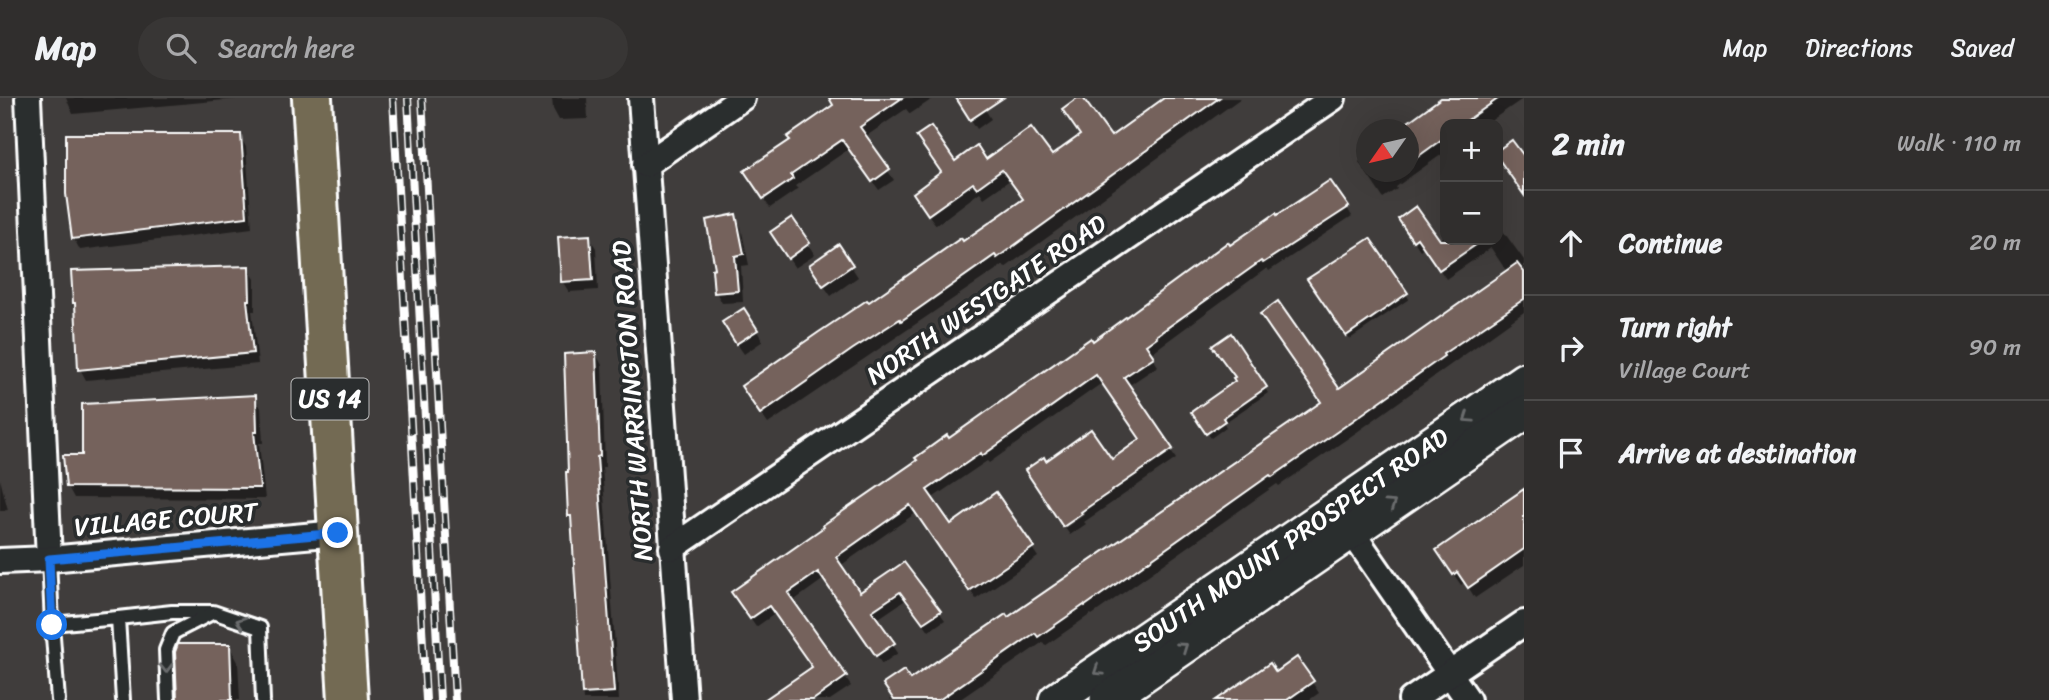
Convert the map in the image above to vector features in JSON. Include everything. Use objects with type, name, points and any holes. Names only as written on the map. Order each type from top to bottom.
[{"type":"main road","name":"US 14","points":[[312,98],[348,700]]},
{"type":"main road","name":"SOUTH MOUNT PROSPECT ROAD","points":[[1107,700],[1524,380]]},
{"type":"main road","name":"SOUTH MOUNT PROSPECT ROAD","points":[[1056,700],[1344,520],[1524,413]]},
{"type":"street","points":[[28,98],[49,559]]},
{"type":"street","name":"NORTH WARRINGTON ROAD","points":[[642,98],[684,700]]},
{"type":"street","points":[[645,165],[742,98]]},
{"type":"street","name":"NORTH WESTGATE ROAD","points":[[672,548],[1333,98]]},
{"type":"street","points":[[1344,520],[1468,700]]},
{"type":"street","name":"VILLAGE COURT","points":[[0,561],[338,533]]},
{"type":"street","points":[[1411,700],[1524,623]]},
{"type":"lane","points":[[49,559],[58,700]]},
{"type":"lane","points":[[52,625],[172,612],[213,612],[260,628],[263,700]]},
{"type":"lane","points":[[168,700],[166,650],[173,633],[213,612]]},
{"type":"lane","points":[[118,618],[123,700]]},
{"type":"building","points":[[829,98],[902,98],[860,127],[890,169],[872,182],[842,140],[791,175],[793,179],[763,199],[744,171],[790,140],[787,137],[833,105]]},
{"type":"building","points":[[956,98],[1003,98],[970,120]]},
{"type":"building","points":[[1077,98],[1083,98],[1111,136],[1164,98],[1219,98],[997,258],[995,255],[760,414],[741,386],[1023,199],[1002,170],[977,188],[973,183],[928,215],[913,193],[941,172],[916,136],[931,126],[955,161],[977,145],[986,159],[1031,127],[1052,155],[1080,135],[1062,109]]},
{"type":"building","points":[[1441,98],[1499,98],[1469,119],[1440,119],[1440,141],[1419,156],[1419,119],[1412,119]]},
{"type":"building","points":[[66,134],[241,134],[247,217],[72,239],[66,194]]},
{"type":"building","points":[[1512,140],[1524,156],[1524,195],[1503,165],[1503,146]]},
{"type":"building","points":[[1330,180],[1349,207],[1263,263],[1261,261],[1156,336],[1146,345],[1154,357],[1124,377],[1173,449],[1063,527],[1025,470],[1044,457],[1046,461],[1091,429],[1112,459],[1140,439],[1096,375],[982,456],[981,453],[927,490],[951,524],[996,492],[1034,547],[969,591],[910,505],[836,557],[860,592],[904,562],[941,611],[923,623],[900,592],[872,611],[895,643],[876,656],[818,572],[788,593],[847,676],[813,700],[764,700],[812,667],[769,606],[750,619],[731,592],[917,460],[915,458],[947,435],[949,438],[1091,338],[1093,341],[1228,242],[1230,245]]},
{"type":"building","points":[[1416,206],[1440,240],[1440,245],[1476,245],[1439,270],[1417,238],[1413,241],[1398,219]]},
{"type":"building","points":[[736,214],[744,254],[735,256],[738,291],[714,293],[712,269],[715,268],[706,220]]},
{"type":"building","points":[[792,217],[810,243],[788,259],[770,232]]},
{"type":"building","points":[[590,235],[593,280],[561,282],[558,237]]},
{"type":"building","points":[[1370,238],[1408,293],[1346,336],[1307,279]]},
{"type":"building","points":[[839,244],[853,265],[823,286],[809,265]]},
{"type":"building","points":[[1517,263],[1524,272],[1524,299],[1085,606],[1038,637],[1035,633],[939,700],[894,700],[883,684],[904,670],[910,679],[1006,614],[1008,617],[1321,402],[1260,314],[1278,301],[1339,388]]},
{"type":"building","points":[[249,266],[250,300],[247,300],[253,353],[78,370],[71,271]]},
{"type":"building","points":[[744,308],[758,330],[736,344],[722,322]]},
{"type":"building","points":[[1231,333],[1267,387],[1223,418],[1225,421],[1206,434],[1191,412],[1235,381],[1235,377],[1212,346]]},
{"type":"building","points":[[596,352],[600,456],[597,457],[614,692],[582,694],[571,516],[568,516],[564,354]]},
{"type":"building","points":[[256,395],[257,432],[254,432],[260,488],[66,487],[63,455],[82,455],[82,404]]},
{"type":"building","points":[[1524,489],[1524,549],[1468,588],[1457,572],[1453,575],[1436,550]]},
{"type":"building","points":[[178,644],[230,644],[232,700],[177,700],[175,652]]},
{"type":"building","points":[[1297,657],[1314,681],[1287,700],[1216,700],[1270,663],[1276,672]]},
{"type":"railway","points":[[393,98],[426,700]]},
{"type":"railway","points":[[408,98],[440,700]]},
{"type":"railway","points":[[422,98],[455,700]]},
{"type":"route","points":[[52,625],[49,559],[338,533]]}]
